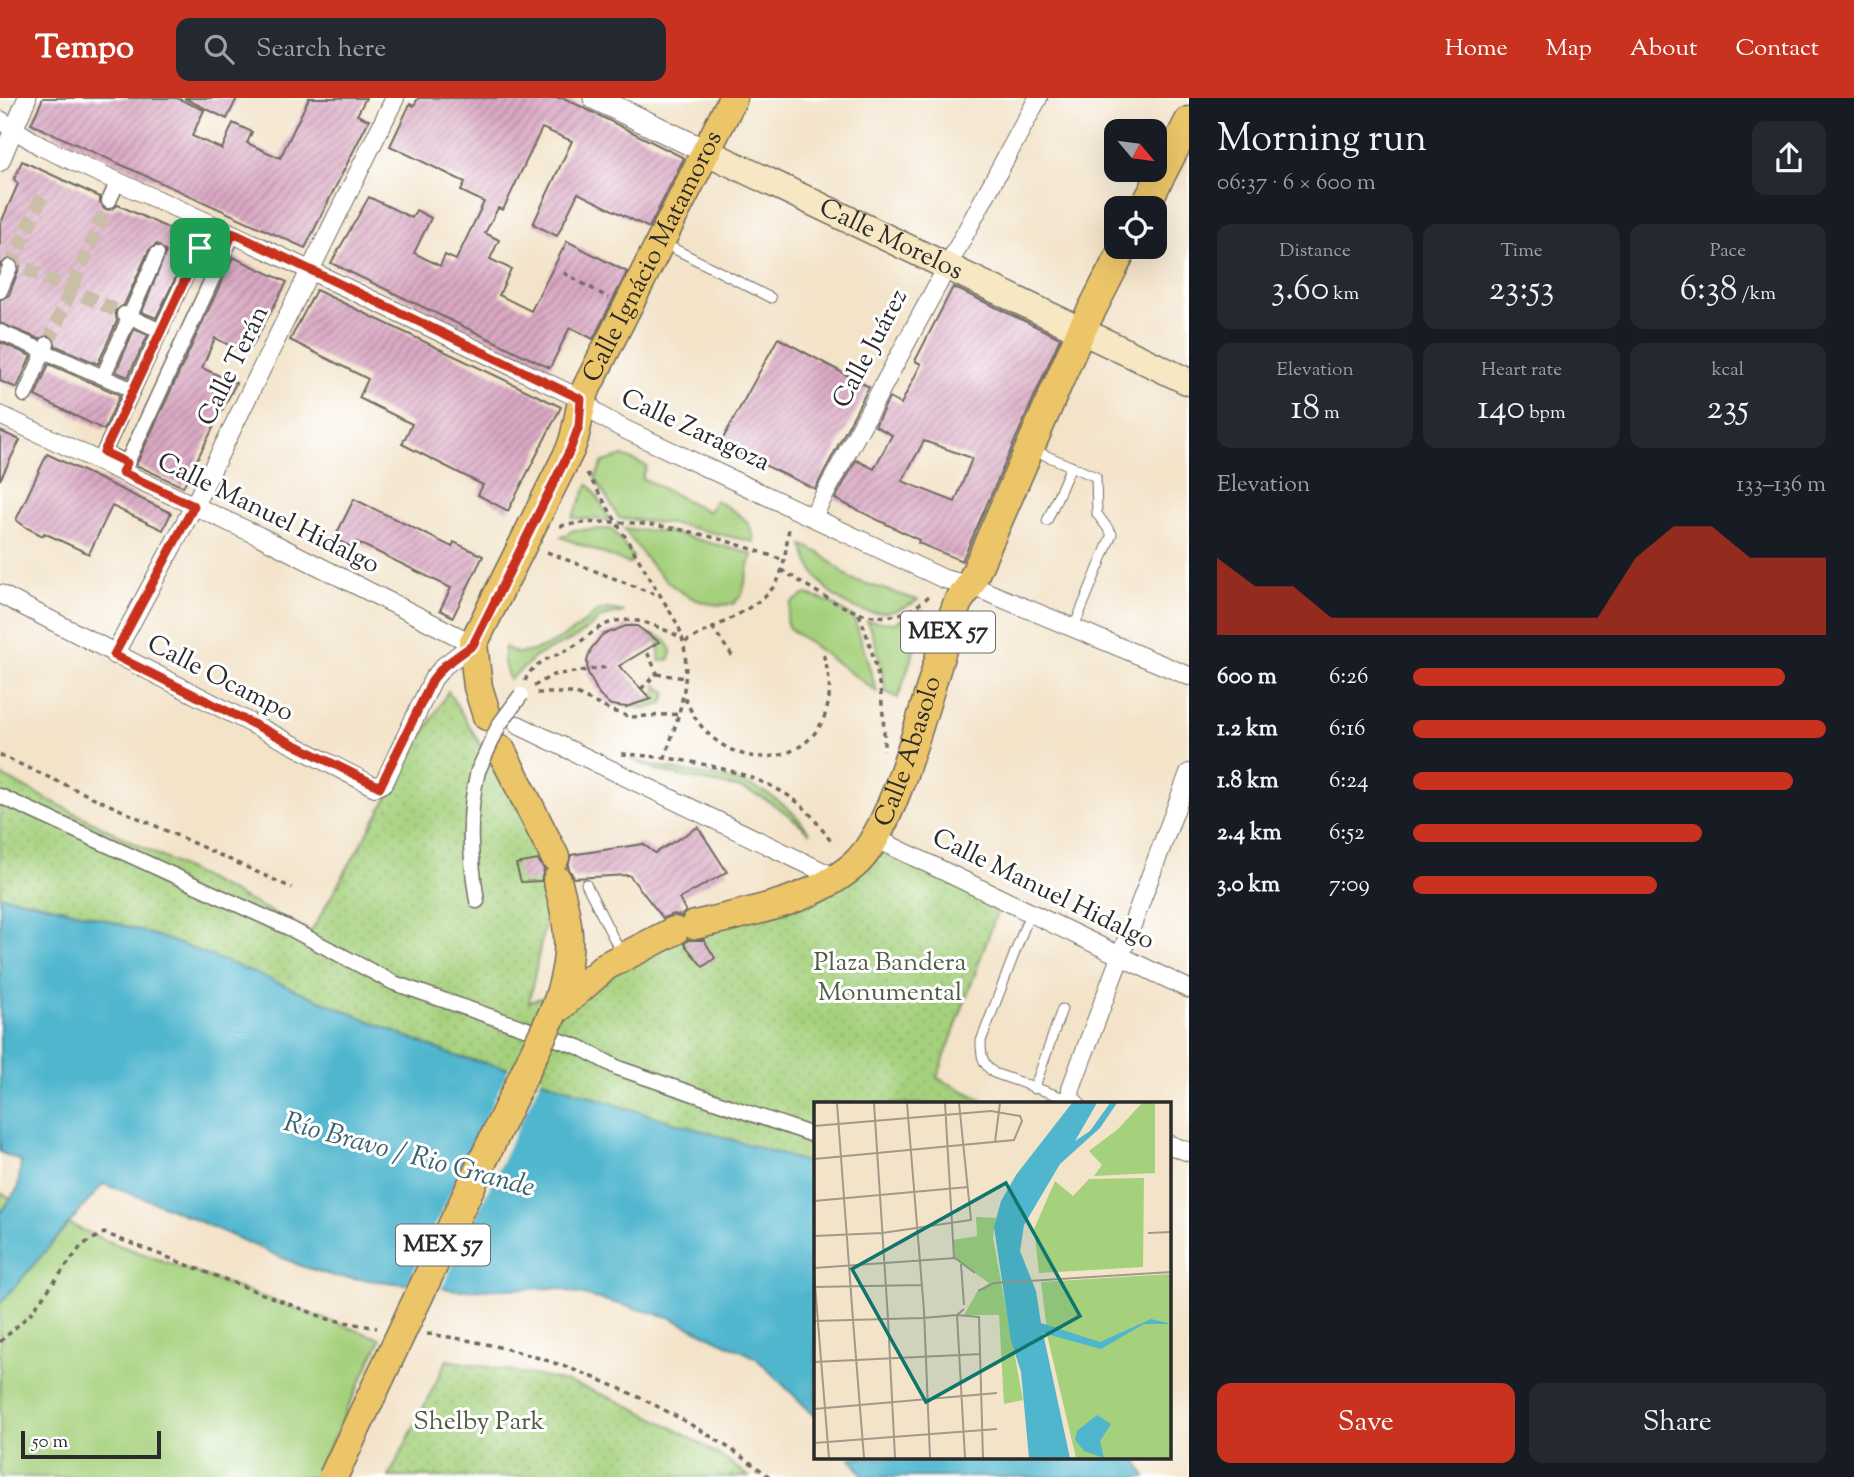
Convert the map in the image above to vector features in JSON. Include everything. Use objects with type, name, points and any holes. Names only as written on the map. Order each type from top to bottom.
[{"type":"main road","name":"Calle Ignácio Matamoros","points":[[473,645],[570,450],[579,426],[581,399],[733,98]]},
{"type":"main road","points":[[1150,196],[1189,121]]},
{"type":"main road","name":"Calle Morelos","points":[[705,151],[1189,382]]},
{"type":"main road","name":"Calle Abasolo","points":[[553,1013],[590,979],[623,956],[685,928],[788,901],[836,878],[862,858],[875,838],[902,774],[956,607],[971,585],[1080,331],[1118,259]]},
{"type":"main road","points":[[473,645],[475,670],[487,712]]},
{"type":"main road","name":"MEX 57","points":[[333,1477],[553,1013],[569,964],[567,913],[556,869],[501,750]]},
{"type":"street","points":[[0,162],[7,124],[27,98]]},
{"type":"street","name":"Calle Terán","points":[[114,655],[194,506],[396,98]]},
{"type":"street","name":"Calle Morelos","points":[[595,98],[705,151]]},
{"type":"street","name":"Calle Juárez","points":[[813,516],[944,267],[1038,98]]},
{"type":"street","name":"Calle Zaragoza","points":[[7,124],[42,147],[233,233],[581,399],[602,417],[624,429],[944,579],[971,585],[1189,676]]},
{"type":"street","points":[[110,201],[118,180]]},
{"type":"street","points":[[222,258],[200,248],[133,390],[104,452],[124,467],[222,258],[233,233]]},
{"type":"street","points":[[103,377],[127,315],[157,254]]},
{"type":"street","points":[[0,291],[6,261]]},
{"type":"street","points":[[127,315],[161,331]]},
{"type":"street","points":[[0,332],[46,347],[133,390]]},
{"type":"street","points":[[25,395],[46,347]]},
{"type":"street","name":"Calle Manuel Hidalgo","points":[[0,415],[124,467],[194,506],[259,536],[473,645]]},
{"type":"street","name":"Calle Ocampo","points":[[0,594],[114,655],[380,787]]},
{"type":"street","name":"Calle Ignácio Matamoros","points":[[380,787],[433,679],[444,666],[473,645]]},
{"type":"street","points":[[477,901],[470,838],[472,793],[478,771],[499,724],[521,695]]},
{"type":"street","points":[[518,725],[836,878]]},
{"type":"street","points":[[1073,1102],[1071,1088],[1189,773]]},
{"type":"street","points":[[0,796],[289,929],[394,983],[579,1047],[618,1068],[814,1135]]},
{"type":"street","name":"Calle Manuel Hidalgo","points":[[875,838],[1189,989]]},
{"type":"street","points":[[1171,1144],[1189,1153]]},
{"type":"lane","points":[[660,241],[771,298]]},
{"type":"lane","points":[[1028,448],[1096,477],[1097,514],[1112,534],[1112,540],[1074,628]]},
{"type":"lane","points":[[1047,522],[1071,466]]},
{"type":"lane","points":[[586,884],[623,956]]},
{"type":"lane","points":[[1030,913],[981,1041],[981,1055],[986,1066],[994,1073],[1073,1102]]},
{"type":"lane","points":[[1034,1089],[1062,1009]]},
{"type":"path","points":[[564,274],[615,301]]},
{"type":"path","points":[[587,473],[662,597],[684,640],[684,696],[665,758]]},
{"type":"path","points":[[561,526],[649,525],[695,533],[783,560]]},
{"type":"path","points":[[684,640],[712,627],[765,595],[778,580],[789,528]]},
{"type":"path","points":[[547,552],[662,597]]},
{"type":"path","points":[[781,570],[859,614],[874,618],[897,617],[918,606],[928,597]]},
{"type":"path","points":[[859,614],[878,669],[883,705],[884,751]]},
{"type":"path","points":[[521,695],[527,675],[533,667],[573,647],[611,622],[646,622],[684,640]]},
{"type":"path","points":[[712,627],[733,657]]},
{"type":"path","points":[[646,650],[657,674]]},
{"type":"path","points":[[684,696],[692,714],[705,731],[731,751],[750,758],[769,757],[791,751],[812,737],[830,702],[832,683],[823,654]]},
{"type":"path","points":[[521,695],[553,675],[608,667]]},
{"type":"path","points":[[657,674],[686,678]]},
{"type":"path","points":[[641,689],[657,674]]},
{"type":"path","points":[[521,695],[574,693],[631,717],[679,714]]},
{"type":"path","points":[[610,753],[665,758],[766,784],[802,806],[833,844]]},
{"type":"path","points":[[0,755],[292,888]]},
{"type":"green space","points":[[623,456],[647,466],[642,478],[709,512],[715,500],[735,512],[750,527],[754,542],[679,525],[619,518],[595,478],[603,462]]},
{"type":"green space","points":[[588,485],[592,488],[610,520],[572,518]]},
{"type":"green space","points":[[612,529],[633,557],[630,564],[561,537],[574,530]]},
{"type":"green space","points":[[624,529],[669,532],[752,554],[742,595],[733,604],[714,604],[683,593],[657,571]]},
{"type":"green space","points":[[803,545],[820,553],[851,579],[918,600],[900,609],[881,613],[864,611],[847,604],[832,594],[819,580],[809,564]]},
{"type":"green space","points":[[806,594],[829,602],[854,618],[877,692],[789,628],[786,621],[791,603]]},
{"type":"green space","points":[[607,609],[624,612],[602,617],[577,637],[538,655],[509,680],[503,659],[505,647],[516,653],[541,648],[573,631],[595,613]]},
{"type":"green space","points":[[922,610],[926,614],[898,698],[886,692],[877,647],[867,621],[894,623]]},
{"type":"green space","points":[[648,634],[658,636],[669,644],[670,659],[659,661],[659,642]]},
{"type":"green space","points":[[656,685],[667,693],[662,704],[648,708],[626,707],[651,699],[657,692]]},
{"type":"green space","name":"Plaza Bandera Monumental","points":[[448,691],[556,869],[529,1002],[573,987],[604,959],[831,884],[873,837],[1002,899],[937,1078],[987,1102],[814,1102],[814,1164],[502,1067],[455,1056],[175,942],[117,923],[0,896],[0,775],[311,932]]},
{"type":"green space","points":[[632,759],[751,786],[772,796],[791,811],[810,833],[781,810],[750,792],[666,773]]},
{"type":"green space","points":[[0,1193],[107,1241],[381,1339],[315,1477],[0,1477]]},
{"type":"green space","name":"Shelby Park","points":[[447,1360],[558,1380],[605,1396],[658,1420],[708,1448],[749,1477],[389,1477]]},
{"type":"water","name":"Río Bravo / Rio Grande","points":[[0,896],[117,923],[175,942],[455,1056],[502,1067],[814,1164],[814,1415],[755,1357],[669,1317],[556,1288],[458,1290],[333,1276],[301,1266],[160,1204],[103,1184],[0,1304],[0,1214],[18,1188],[21,1161],[0,1152]]},
{"type":"water","points":[[851,1460],[1137,1460],[1146,1477],[864,1477]]},
{"type":"pier","points":[[510,1066],[542,1077],[440,1292],[405,1289]]},
{"type":"building","points":[[43,98],[177,98],[204,110],[192,136],[222,149],[233,123],[252,132],[247,143],[280,158],[309,98],[366,98],[357,115],[369,120],[305,248],[31,124]]},
{"type":"building","points":[[184,98],[237,98],[227,119]]},
{"type":"building","points":[[418,98],[564,98],[684,158],[649,228],[578,193],[557,236],[533,224],[572,141],[542,128],[503,210],[498,208],[485,233],[499,240],[490,259],[511,269],[499,295],[531,311],[567,241],[627,272],[593,339],[570,327],[550,368],[331,263],[369,197],[412,218],[416,210],[431,218],[414,253],[440,266],[445,255],[456,260],[484,202],[461,191],[465,182],[390,146],[410,104],[414,106]]},
{"type":"building","points":[[22,161],[100,197],[104,209],[111,210],[118,205],[194,240],[156,318],[142,312],[166,252],[157,244],[149,250],[124,305],[115,311],[117,321],[98,364],[56,346],[50,335],[39,339],[0,323],[0,300],[9,295],[20,266],[9,257],[0,266],[0,225],[18,184],[14,179]]},
{"type":"building","points":[[233,257],[287,282],[251,348],[240,343],[237,349],[215,338],[202,368],[236,383],[183,487],[136,465]]},
{"type":"building","points":[[953,287],[1060,338],[962,561],[918,543],[919,540],[835,499],[856,460],[874,469],[892,435],[875,426],[889,398],[901,404],[921,364],[915,361]],"holes":[[[924,441],[972,458],[955,502],[902,481]]]},
{"type":"building","points":[[316,290],[561,407],[508,511],[478,495],[483,485],[402,444],[412,424],[359,398],[368,379],[290,340]]},
{"type":"building","points":[[134,329],[148,335],[128,377],[116,372]]},
{"type":"building","points":[[778,338],[869,387],[815,489],[720,444]]},
{"type":"building","points":[[0,342],[31,356],[17,388],[0,381]]},
{"type":"building","points":[[49,364],[120,395],[104,430],[35,396]]},
{"type":"building","points":[[0,431],[20,440],[0,480]]},
{"type":"building","points":[[47,454],[171,513],[163,530],[112,506],[89,554],[27,528],[16,520]]},
{"type":"building","points":[[354,499],[452,547],[454,542],[483,556],[453,617],[440,610],[451,588],[357,542],[354,548],[334,539]]},
{"type":"building","points":[[626,626],[637,626],[659,642],[619,666],[651,699],[626,707],[611,705],[600,696],[588,673],[587,661],[591,649],[602,635]]},
{"type":"building","points":[[698,827],[727,872],[679,899],[686,911],[681,916],[674,914],[663,918],[629,875],[574,878],[568,867],[571,855],[643,844],[655,853]]},
{"type":"building","points":[[538,860],[544,869],[541,881],[521,882],[516,864]]},
{"type":"building","points":[[688,940],[704,940],[715,958],[703,967],[684,944]]},
{"type":"tunnel","points":[[10,267],[44,191]]},
{"type":"tunnel","points":[[48,343],[109,201]]},
{"type":"tunnel","points":[[7,260],[124,314]]},
{"type":"route","points":[[233,233],[581,399],[578,432],[473,645],[444,666],[433,679],[380,787],[375,787],[114,655],[194,506],[122,472],[127,463],[104,452],[200,248],[222,258],[233,233]]}]
